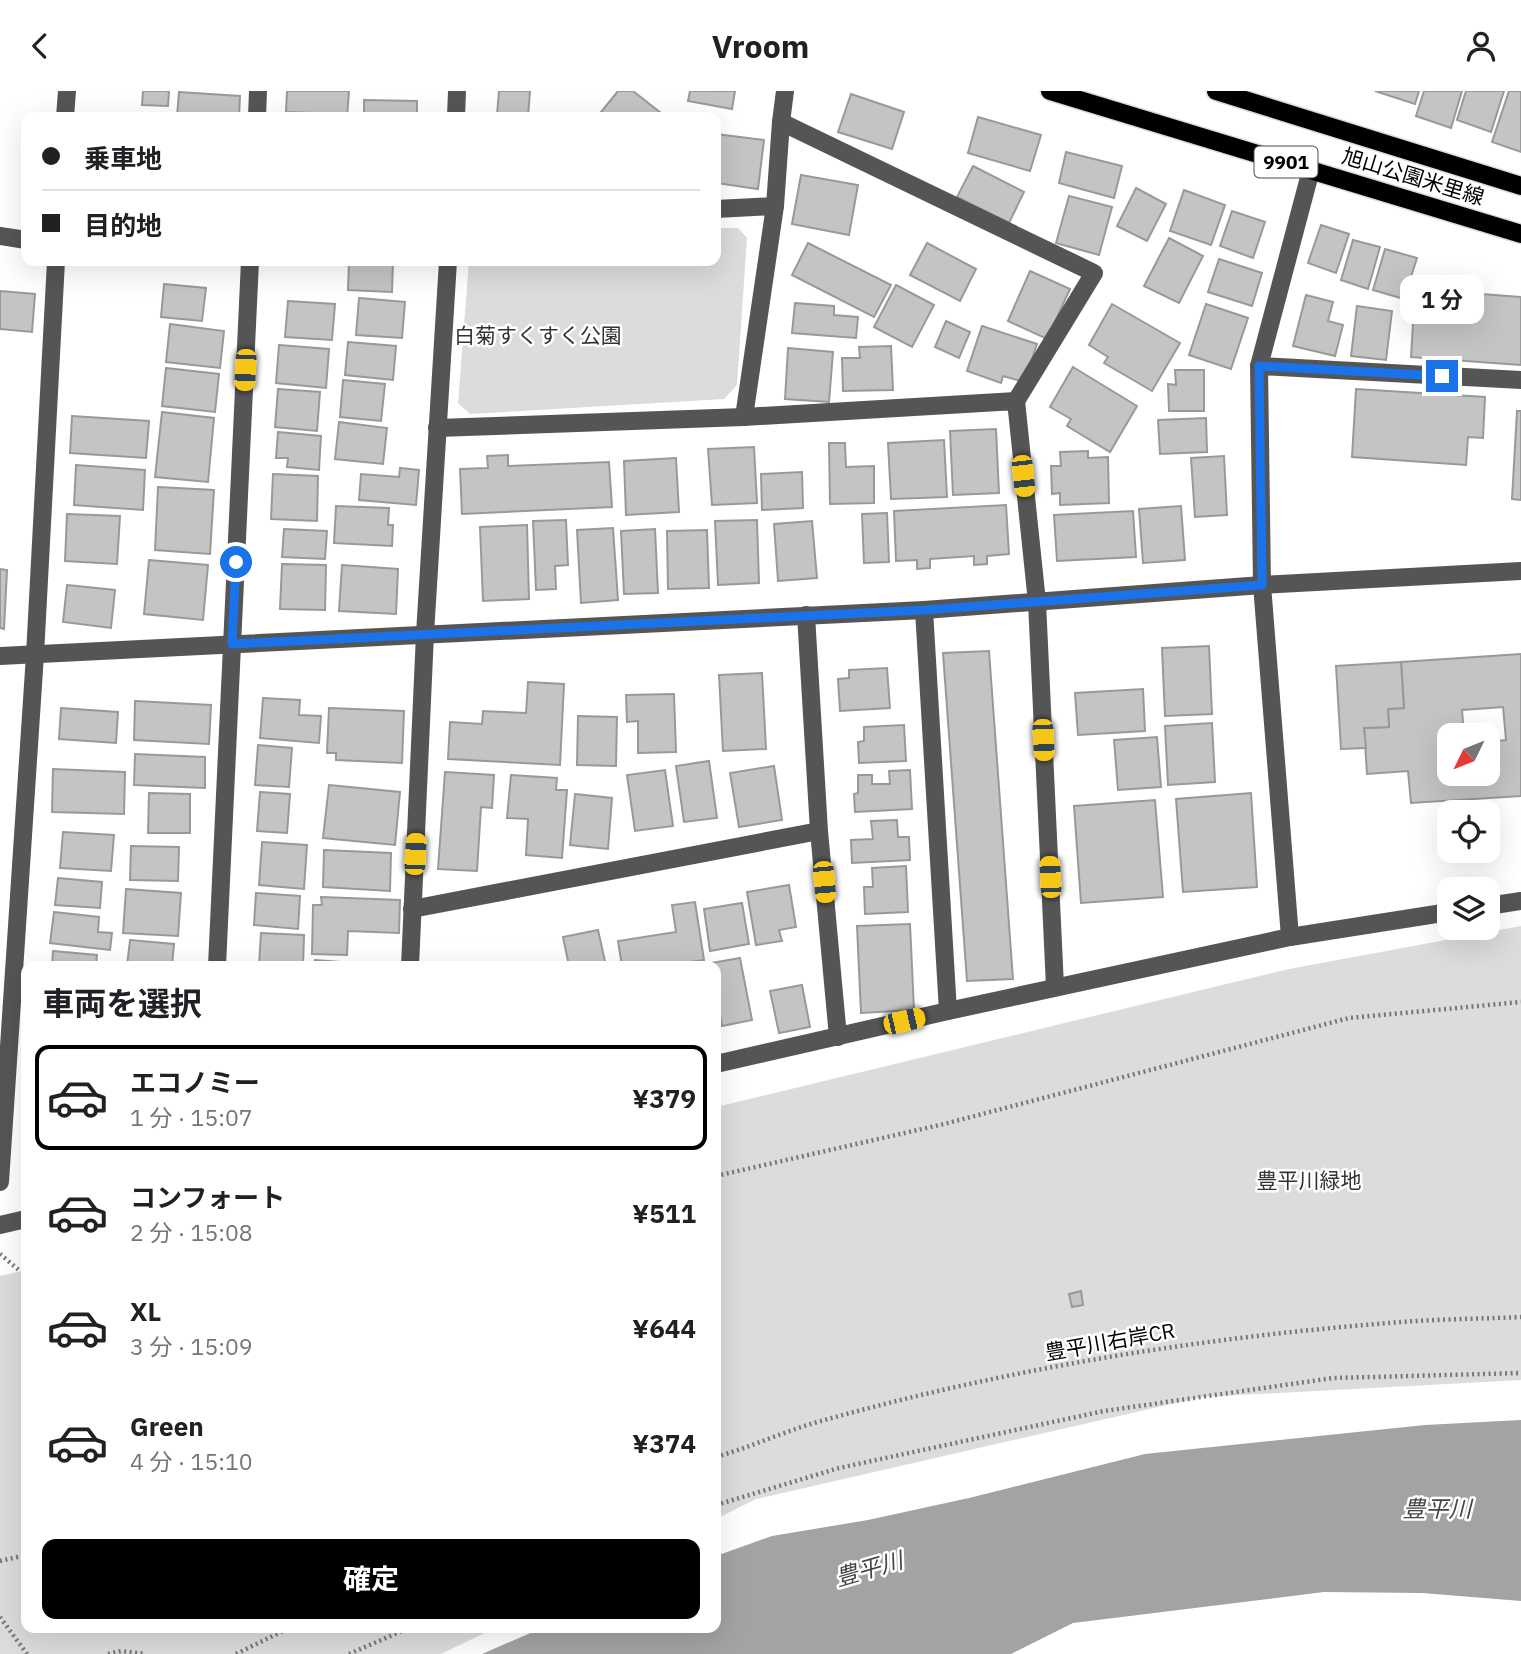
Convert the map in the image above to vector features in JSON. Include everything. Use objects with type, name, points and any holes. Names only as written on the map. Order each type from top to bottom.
[{"type":"main road","name":"旭山公園米里線","points":[[1050,91],[1521,234]]},
{"type":"main road","name":"旭山公園米里線","points":[[1216,91],[1521,186]]},
{"type":"street","points":[[65,112],[66,91]]},
{"type":"street","points":[[257,112],[258,91]]},
{"type":"street","points":[[456,112],[457,91]]},
{"type":"street","points":[[744,417],[775,206],[780,122],[785,91]]},
{"type":"street","points":[[780,122],[1094,273],[1016,401],[1037,602],[1055,987]]},
{"type":"street","points":[[1290,937],[1262,585],[1259,366],[1311,170]]},
{"type":"street","points":[[721,209],[775,206]]},
{"type":"street","points":[[0,236],[21,239]]},
{"type":"street","points":[[0,1182],[35,655],[56,266]]},
{"type":"street","points":[[217,961],[250,266]]},
{"type":"street","points":[[410,961],[425,634],[448,266]]},
{"type":"street","points":[[1259,366],[1521,380]]},
{"type":"street","points":[[437,428],[744,417],[1016,401]]},
{"type":"street","points":[[0,656],[924,610],[1262,585],[1521,571]]},
{"type":"street","points":[[924,610],[948,1011]]},
{"type":"street","points":[[806,615],[820,831],[838,1037]]},
{"type":"street","points":[[412,909],[820,831]]},
{"type":"street","points":[[1500,904],[1521,901]]},
{"type":"street","points":[[721,1063],[1290,937],[1437,914]]},
{"type":"street","points":[[0,1225],[21,1220]]},
{"type":"path","points":[[721,1175],[944,1124],[1349,1018],[1521,1002]]},
{"type":"path","points":[[0,1254],[21,1271]]},
{"type":"path","name":"豊平川右岸CR","points":[[721,1455],[819,1421],[977,1382],[1116,1355],[1272,1333],[1391,1322],[1521,1317]]},
{"type":"path","points":[[721,1503],[839,1468],[1104,1411],[1333,1378],[1521,1373]]},
{"type":"path","points":[[0,1561],[21,1556]]},
{"type":"path","points":[[0,1617],[27,1654]]},
{"type":"path","points":[[236,1654],[280,1633]]},
{"type":"path","points":[[349,1654],[397,1633]]},
{"type":"path","points":[[108,1654],[121,1651],[146,1654]]},
{"type":"green space","name":"白菊すくすく公園","points":[[721,228],[738,228],[747,238],[737,385],[724,399],[470,414],[458,403],[469,266],[721,266]]},
{"type":"green space","name":"豊平川緑地","points":[[1521,926],[1521,1380],[1202,1397],[756,1499],[721,1516],[721,1106],[1289,969],[1445,940],[1500,940],[1500,930]]},
{"type":"green space","points":[[21,1271],[21,1633],[485,1633],[441,1654],[0,1654],[0,1276]]},
{"type":"water","name":"豊平川","points":[[1521,1420],[1521,1601],[1422,1593],[1324,1592],[1073,1623],[1011,1654],[482,1654],[530,1633],[721,1633],[721,1554],[772,1536],[868,1520],[969,1498],[1145,1454],[1425,1425]]},
{"type":"building","points":[[143,91],[169,91],[168,106],[142,105]]},
{"type":"building","points":[[287,91],[349,91],[347,112],[286,112]]},
{"type":"building","points":[[499,91],[530,91],[528,112],[497,112]]},
{"type":"building","points":[[618,91],[633,91],[660,112],[601,112]]},
{"type":"building","points":[[690,91],[735,91],[732,109],[688,101]]},
{"type":"building","points":[[1375,91],[1419,91],[1415,104]]},
{"type":"building","points":[[1424,91],[1462,91],[1451,128],[1416,116]]},
{"type":"building","points":[[1466,91],[1504,91],[1491,132],[1457,120]]},
{"type":"building","points":[[1509,91],[1521,91],[1521,152],[1492,142]]},
{"type":"building","points":[[179,92],[240,96],[239,112],[177,112]]},
{"type":"building","points":[[851,94],[904,112],[892,149],[838,132]]},
{"type":"building","points":[[364,100],[417,101],[417,112],[364,112]]},
{"type":"building","points":[[978,117],[1041,135],[1030,171],[968,153]]},
{"type":"building","points":[[721,135],[764,140],[758,189],[721,184]]},
{"type":"building","points":[[1066,152],[1122,166],[1114,198],[1059,183]]},
{"type":"building","points":[[973,166],[1024,192],[1009,223],[957,197]]},
{"type":"building","points":[[801,175],[858,185],[849,235],[792,224]]},
{"type":"building","points":[[1136,188],[1166,204],[1147,241],[1117,226]]},
{"type":"building","points":[[1184,190],[1225,205],[1211,245],[1170,231]]},
{"type":"building","points":[[1069,196],[1112,207],[1099,255],[1056,243]]},
{"type":"building","points":[[1232,211],[1265,222],[1253,258],[1220,246]]},
{"type":"building","points":[[1321,225],[1349,234],[1336,273],[1308,263]]},
{"type":"building","points":[[1169,238],[1203,256],[1179,303],[1144,286]]},
{"type":"building","points":[[1353,240],[1380,247],[1368,289],[1341,280]]},
{"type":"building","points":[[808,243],[891,285],[874,317],[792,275]]},
{"type":"building","points":[[927,243],[976,269],[960,301],[910,275]]},
{"type":"building","points":[[1385,249],[1417,258],[1404,299],[1373,290]]},
{"type":"building","points":[[1219,259],[1262,273],[1252,306],[1208,292]]},
{"type":"building","points":[[349,266],[393,266],[392,292],[348,290]]},
{"type":"building","points":[[1030,271],[1070,289],[1047,339],[1008,321]]},
{"type":"building","points":[[164,284],[206,288],[202,321],[161,317]]},
{"type":"building","points":[[896,285],[934,305],[912,347],[874,327]]},
{"type":"building","points":[[1415,289],[1521,297],[1521,365],[1411,357]]},
{"type":"building","points":[[0,291],[35,294],[32,332],[0,329]]},
{"type":"building","points":[[1306,295],[1333,302],[1328,321],[1343,325],[1335,356],[1293,346]]},
{"type":"building","points":[[359,298],[405,302],[402,338],[356,335]]},
{"type":"building","points":[[288,301],[335,304],[332,340],[285,337]]},
{"type":"building","points":[[795,303],[834,306],[834,315],[858,317],[856,338],[792,333]]},
{"type":"building","points":[[1112,304],[1180,343],[1152,391],[1104,363],[1108,357],[1089,345]]},
{"type":"building","points":[[1206,304],[1248,318],[1231,369],[1189,355]]},
{"type":"building","points":[[1357,306],[1392,311],[1386,360],[1351,356]]},
{"type":"building","points":[[946,321],[970,332],[959,358],[935,347]]},
{"type":"building","points":[[170,324],[224,331],[220,368],[166,362]]},
{"type":"building","points":[[982,326],[1037,344],[1024,382],[1003,376],[1001,383],[967,371]]},
{"type":"building","points":[[348,342],[396,346],[393,380],[345,375]]},
{"type":"building","points":[[279,345],[329,349],[326,388],[276,383]]},
{"type":"building","points":[[891,346],[893,390],[843,391],[842,358],[860,358],[859,347]]},
{"type":"building","points":[[788,348],[833,352],[829,402],[785,399]]},
{"type":"building","points":[[1073,367],[1137,406],[1110,452],[1067,426],[1071,419],[1050,407]]},
{"type":"building","points":[[166,368],[219,374],[215,412],[162,406]]},
{"type":"building","points":[[1175,370],[1204,370],[1204,411],[1169,411],[1168,384],[1176,385]]},
{"type":"building","points":[[343,380],[385,384],[381,421],[340,417]]},
{"type":"building","points":[[278,389],[320,392],[317,431],[275,427]]},
{"type":"building","points":[[1356,389],[1485,397],[1483,438],[1468,437],[1466,465],[1352,457]]},
{"type":"building","points":[[1517,411],[1521,411],[1521,500],[1512,499]]},
{"type":"building","points":[[162,412],[214,418],[208,482],[155,477]]},
{"type":"building","points":[[72,416],[149,421],[146,458],[70,453]]},
{"type":"building","points":[[1206,418],[1207,452],[1160,454],[1158,420]]},
{"type":"building","points":[[339,422],[387,428],[383,464],[335,459]]},
{"type":"building","points":[[996,429],[999,493],[953,495],[950,431]]},
{"type":"building","points":[[278,432],[321,436],[319,470],[287,467],[288,458],[276,458]]},
{"type":"building","points":[[944,440],[947,497],[891,499],[888,443]]},
{"type":"building","points":[[829,443],[845,443],[846,467],[874,466],[874,503],[830,504]]},
{"type":"building","points":[[754,447],[757,503],[712,505],[708,449]]},
{"type":"building","points":[[1088,451],[1088,458],[1108,457],[1109,503],[1060,505],[1060,493],[1052,494],[1051,466],[1061,466],[1060,452]]},
{"type":"building","points":[[508,455],[508,466],[609,462],[612,507],[462,514],[460,469],[488,468],[487,456]]},
{"type":"building","points":[[1224,456],[1227,515],[1195,517],[1191,458]]},
{"type":"building","points":[[676,458],[679,512],[626,515],[624,461]]},
{"type":"building","points":[[76,465],[145,470],[143,510],[74,505]]},
{"type":"building","points":[[400,468],[419,470],[416,505],[359,500],[361,474],[399,477]]},
{"type":"building","points":[[802,472],[803,508],[762,510],[761,474]]},
{"type":"building","points":[[273,474],[318,476],[317,521],[271,519]]},
{"type":"building","points":[[158,487],[214,490],[210,554],[155,550]]},
{"type":"building","points":[[1006,505],[1009,554],[987,556],[987,564],[974,565],[974,556],[930,559],[930,568],[917,569],[917,560],[896,561],[894,511]]},
{"type":"building","points":[[336,506],[389,508],[388,525],[393,525],[392,546],[334,543]]},
{"type":"building","points":[[1181,506],[1185,560],[1143,563],[1139,509]]},
{"type":"building","points":[[1133,511],[1136,557],[1057,561],[1054,515]]},
{"type":"building","points":[[887,513],[889,562],[864,563],[862,514]]},
{"type":"building","points":[[67,514],[120,516],[117,564],[65,561]]},
{"type":"building","points":[[566,520],[568,565],[555,566],[556,589],[536,590],[533,521]]},
{"type":"building","points":[[757,520],[759,583],[718,585],[715,521]]},
{"type":"building","points":[[812,521],[817,578],[778,581],[774,524]]},
{"type":"building","points":[[527,525],[529,599],[483,601],[480,527]]},
{"type":"building","points":[[613,528],[618,600],[581,603],[577,530]]},
{"type":"building","points":[[284,529],[327,531],[325,559],[282,557]]},
{"type":"building","points":[[655,529],[658,593],[624,594],[621,531]]},
{"type":"building","points":[[707,530],[709,588],[668,589],[667,531]]},
{"type":"building","points":[[149,560],[208,565],[203,620],[144,614]]},
{"type":"building","points":[[282,564],[326,565],[325,610],[280,609]]},
{"type":"building","points":[[342,565],[398,569],[396,614],[339,611]]},
{"type":"building","points":[[0,569],[7,570],[4,629],[0,628]]},
{"type":"building","points":[[67,585],[115,590],[111,628],[63,622]]},
{"type":"building","points":[[1209,646],[1212,714],[1165,716],[1162,648]]},
{"type":"building","points":[[989,651],[1013,979],[967,981],[943,653]]},
{"type":"building","points":[[1521,654],[1521,796],[1411,803],[1408,771],[1367,774],[1364,728],[1389,727],[1388,709],[1404,708],[1401,662]]},
{"type":"building","points":[[1401,662],[1404,708],[1388,709],[1389,727],[1364,728],[1366,748],[1341,749],[1336,666]]},
{"type":"building","points":[[887,668],[890,708],[840,711],[838,679],[849,678],[849,670]]},
{"type":"building","points":[[762,673],[766,749],[723,751],[719,675]]},
{"type":"building","points":[[528,682],[564,684],[560,765],[448,759],[450,722],[482,724],[483,711],[526,713]]},
{"type":"building","points":[[1143,689],[1145,731],[1078,735],[1075,693]]},
{"type":"building","points":[[674,694],[676,752],[638,753],[638,721],[627,722],[626,695]]},
{"type":"building","points":[[263,698],[300,700],[299,715],[321,716],[319,743],[260,738]]},
{"type":"building","points":[[135,701],[211,705],[209,744],[134,740]]},
{"type":"building","points":[[61,708],[118,712],[116,743],[59,739]]},
{"type":"building","points":[[329,708],[404,711],[402,763],[336,760],[336,753],[327,753]]},
{"type":"building","points":[[578,716],[617,717],[616,766],[577,765]]},
{"type":"building","points":[[1212,723],[1215,782],[1168,785],[1165,726]]},
{"type":"building","points":[[904,725],[906,761],[859,763],[858,742],[864,741],[864,727]]},
{"type":"building","points":[[1157,737],[1161,787],[1118,790],[1114,740]]},
{"type":"building","points":[[258,745],[292,748],[289,787],[255,785]]},
{"type":"building","points":[[135,754],[205,757],[205,788],[134,785]]},
{"type":"building","points":[[709,761],[717,818],[684,822],[676,766]]},
{"type":"building","points":[[774,766],[782,820],[739,827],[730,773]]},
{"type":"building","points":[[53,769],[125,772],[124,814],[52,812]]},
{"type":"building","points":[[665,770],[673,826],[635,831],[627,775]]},
{"type":"building","points":[[910,770],[912,809],[855,812],[854,794],[858,793],[858,775],[872,775],[872,784],[890,784],[889,771]]},
{"type":"building","points":[[445,772],[494,775],[492,808],[481,807],[477,871],[438,869]]},
{"type":"building","points":[[511,775],[557,778],[556,790],[567,790],[562,858],[526,855],[528,819],[507,818]]},
{"type":"building","points":[[329,785],[400,792],[395,845],[323,838]]},
{"type":"building","points":[[260,792],[290,794],[287,833],[257,831]]},
{"type":"building","points":[[149,793],[190,794],[190,833],[148,833]]},
{"type":"building","points":[[1251,793],[1257,887],[1183,892],[1176,799]]},
{"type":"building","points":[[575,794],[612,798],[608,849],[570,845]]},
{"type":"building","points":[[1155,800],[1163,897],[1081,903],[1074,806]]},
{"type":"building","points":[[897,820],[898,837],[909,837],[910,860],[852,863],[851,840],[873,839],[871,821]]},
{"type":"building","points":[[63,832],[114,835],[111,871],[60,868]]},
{"type":"building","points":[[262,842],[307,845],[304,889],[259,885]]},
{"type":"building","points":[[131,846],[179,847],[178,881],[130,880]]},
{"type":"building","points":[[324,850],[391,853],[390,891],[323,887]]},
{"type":"building","points":[[906,866],[908,912],[865,914],[864,887],[873,887],[872,868]]},
{"type":"building","points":[[58,878],[102,882],[100,908],[55,905]]},
{"type":"building","points":[[789,885],[796,927],[779,930],[782,941],[756,945],[747,892]]},
{"type":"building","points":[[126,889],[181,893],[178,936],[123,933]]},
{"type":"building","points":[[256,893],[300,896],[298,929],[254,925]]},
{"type":"building","points":[[321,897],[400,900],[399,933],[348,931],[347,955],[312,954],[313,905],[322,905]]},
{"type":"building","points":[[695,902],[704,960],[621,961],[618,941],[676,932],[672,905]]},
{"type":"building","points":[[742,903],[749,944],[710,951],[704,909]]},
{"type":"building","points":[[54,912],[99,917],[98,932],[112,933],[110,950],[50,943]]},
{"type":"building","points":[[910,924],[914,1010],[861,1013],[857,926]]},
{"type":"building","points":[[598,930],[605,961],[568,961],[563,937]]},
{"type":"building","points":[[261,933],[304,935],[303,961],[259,961]]},
{"type":"building","points":[[130,940],[174,944],[172,961],[128,961]]},
{"type":"building","points":[[53,951],[97,955],[96,961],[52,961]]},
{"type":"building","points":[[740,958],[752,1020],[722,1026],[721,961]]},
{"type":"building","points":[[802,985],[810,1027],[779,1033],[770,991]]},
{"type":"building","points":[[1081,1291],[1083,1305],[1072,1307],[1069,1294]]},
{"type":"route","points":[[236,562],[232,644],[924,610],[1262,585],[1259,366],[1442,376]]}]
